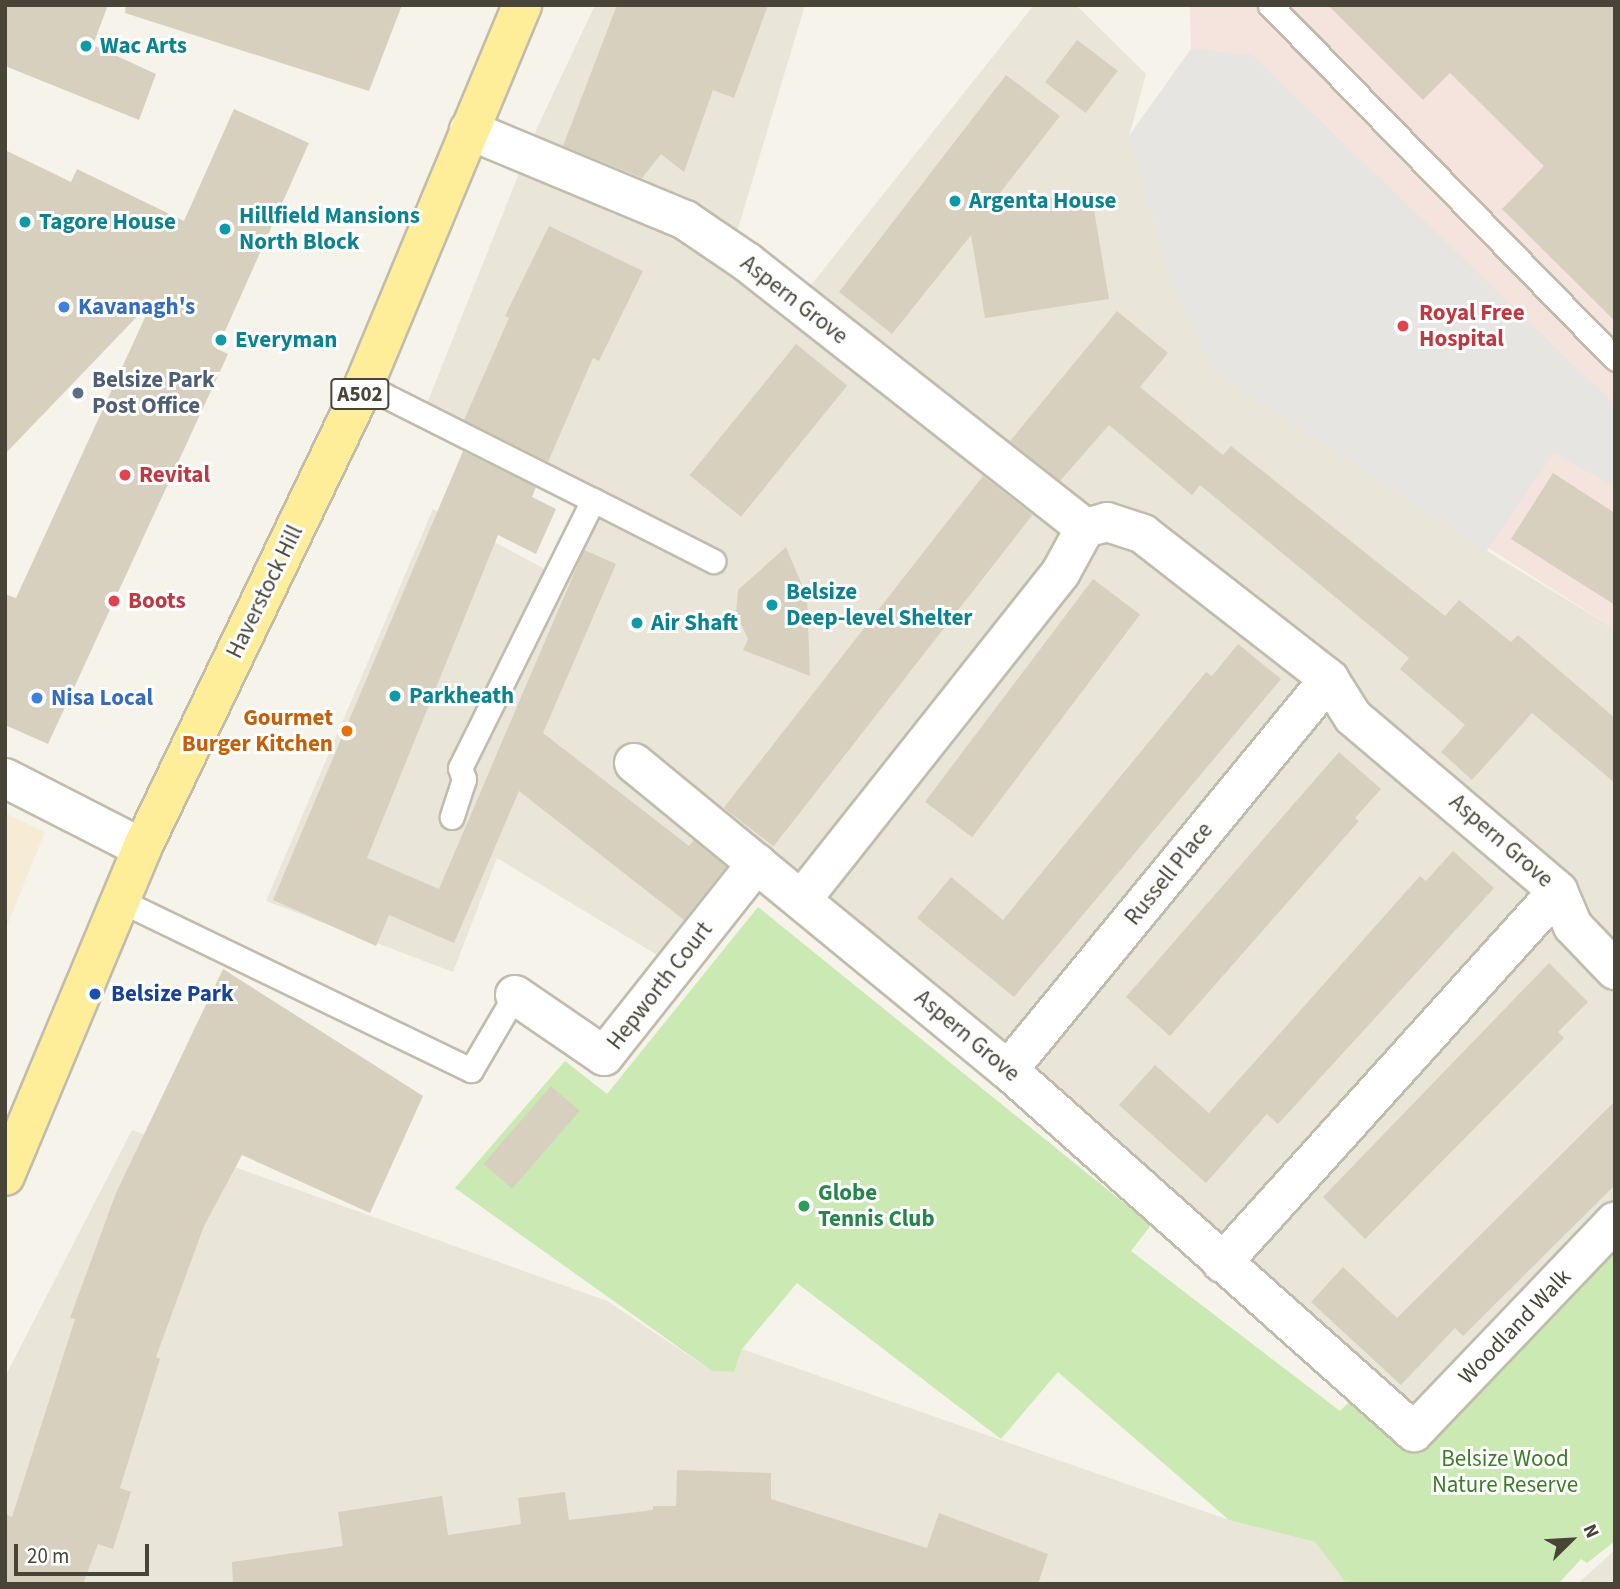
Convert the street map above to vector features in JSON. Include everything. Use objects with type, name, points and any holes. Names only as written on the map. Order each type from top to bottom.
[{"type":"main road","name":"Haverstock Hill","points":[[9,1152],[142,848],[364,386],[522,5]]},
{"type":"street","name":"Aspern Grove","points":[[469,130],[685,220],[747,262],[1086,528],[1107,522],[1143,534],[1329,679],[1353,717],[1558,891],[1235,1274]]},
{"type":"street","points":[[802,899],[1061,572],[1086,528]]},
{"type":"street","name":"Russell Place","points":[[1008,1070],[1329,679]]},
{"type":"street","name":"Aspern Grove","points":[[634,763],[1008,1070],[1414,1432]]},
{"type":"street","points":[[5,778],[142,848]]},
{"type":"street","name":"Hepworth Court","points":[[515,995],[604,1056],[757,863]]},
{"type":"street","points":[[1558,891],[1573,926],[1615,970]]},
{"type":"street","name":"Woodland Walk","points":[[1414,1432],[1615,1222]]},
{"type":"lane","points":[[1270,5],[1615,358]]},
{"type":"lane","points":[[364,386],[713,561]]},
{"type":"lane","points":[[452,817],[464,779],[460,768],[593,500]]},
{"type":"lane","points":[[119,900],[471,1070],[515,995]]},
{"type":"shaded area","points":[[595,5],[805,5],[733,245],[803,295],[1034,5],[1076,5],[1146,74],[1129,136],[1487,551],[1615,629],[1615,1243],[1385,1428],[1199,1251],[750,869],[672,964],[497,858],[453,972],[266,901],[433,509],[567,581],[608,497],[426,406],[538,126]]},
{"type":"shaded area","name":"Royal Free Hospital","points":[[1190,5],[1615,5],[1615,629],[1214,372],[1170,280],[1129,136],[1191,49]]},
{"type":"shaded area","points":[[1191,49],[1252,55],[1615,405],[1615,487],[1554,453],[1487,551],[1214,372],[1170,280],[1129,136]]},
{"type":"shaded area","points":[[5,813],[45,832],[5,931]]},
{"type":"shaded area","points":[[132,1130],[607,1301],[712,1371],[734,1372],[742,1349],[1229,1520],[1315,1542],[1347,1584],[5,1584],[7,1373]]},
{"type":"shaded area","points":[[1615,1550],[1615,1584],[1577,1584]]},
{"type":"green space","name":"Globe Tennis Club","points":[[758,907],[1151,1225],[1131,1251],[1340,1411],[1349,1402],[1388,1434],[1605,1255],[1615,1255],[1615,1541],[1587,1563],[1581,1559],[1558,1584],[1347,1584],[1315,1542],[1229,1520],[1058,1372],[1001,1439],[797,1283],[742,1349],[734,1372],[712,1371],[455,1188],[565,1061],[607,1094]]},
{"type":"building","points":[[5,5],[108,5],[93,45],[156,74],[139,120],[5,66]]},
{"type":"building","points":[[126,5],[402,5],[369,91],[125,13]]},
{"type":"building","points":[[617,5],[768,5],[734,98],[713,90],[684,172],[661,154],[642,178],[563,146]]},
{"type":"building","points":[[1328,5],[1615,5],[1615,321],[1502,209],[1544,166],[1450,73],[1423,100]]},
{"type":"building","points":[[1077,40],[1118,71],[1086,113],[1045,82]]},
{"type":"building","name":"Argenta House","points":[[1006,75],[1060,116],[989,207],[1091,192],[1109,299],[985,318],[971,235],[892,334],[839,292]]},
{"type":"building","points":[[234,109],[309,143],[217,349],[228,354],[48,744],[5,725],[5,594],[16,598],[153,300],[5,454],[5,150],[71,182],[77,169],[184,221]]},
{"type":"building","points":[[549,226],[643,271],[599,361],[593,358],[548,462],[464,420],[509,318],[505,316]]},
{"type":"building","points":[[1117,311],[1168,353],[1140,387],[1223,455],[1231,446],[1445,616],[1459,600],[1511,642],[1518,635],[1615,718],[1615,783],[1532,713],[1472,780],[1441,752],[1465,725],[1400,669],[1409,658],[1200,485],[1192,495],[1109,425],[1060,481],[1010,441]]},
{"type":"building","points":[[796,344],[847,386],[741,517],[690,475]]},
{"type":"building","points":[[463,451],[536,487],[532,497],[556,509],[536,554],[498,535],[367,858],[439,889],[584,550],[616,564],[543,733],[689,846],[694,840],[726,867],[684,920],[519,791],[454,943],[389,915],[376,946],[273,900]]},
{"type":"building","points":[[1553,473],[1615,513],[1615,605],[1511,539]]},
{"type":"building","points":[[983,476],[1033,515],[773,847],[724,808]]},
{"type":"building","name":"Belsize Deep-level Shelter","points":[[786,547],[807,597],[810,676],[743,650],[748,639],[736,613],[738,590]]},
{"type":"building","points":[[1093,579],[1140,615],[972,837],[925,802]]},
{"type":"building","points":[[1238,644],[1281,679],[1014,997],[917,918],[951,877],[1003,920],[1206,672],[1212,676]]},
{"type":"building","points":[[1339,752],[1381,789],[1355,818],[1359,821],[1170,1036],[1126,997]]},
{"type":"building","points":[[1453,851],[1494,888],[1278,1124],[1267,1114],[1206,1183],[1119,1105],[1155,1065],[1209,1113],[1420,876],[1426,881]]},
{"type":"building","points":[[1549,963],[1588,1002],[1558,1032],[1564,1038],[1365,1239],[1323,1197]]},
{"type":"building","points":[[223,969],[423,1096],[370,1213],[242,1155],[204,1226],[156,1357],[160,1359],[120,1488],[131,1492],[113,1549],[98,1544],[83,1584],[5,1584],[5,1514],[12,1517],[75,1319],[70,1318],[116,1193]]},
{"type":"building","points":[[551,1086],[580,1111],[512,1189],[483,1164]]},
{"type":"building","points":[[1615,1101],[1615,1185],[1463,1336],[1455,1328],[1401,1385],[1311,1302],[1343,1267],[1397,1318]]},
{"type":"building","points":[[677,1470],[771,1473],[771,1499],[927,1548],[939,1513],[1048,1554],[1038,1584],[233,1584],[232,1562],[343,1546],[338,1512],[442,1496],[448,1535],[521,1524],[518,1498],[565,1492],[569,1520],[653,1510],[653,1506],[676,1506]]},
{"type":"place","name":"Wac Arts","points":[[86,46]]},
{"type":"place","name":"Argenta House","points":[[955,201]]},
{"type":"place","name":"Tagore House","points":[[25,222]]},
{"type":"place","name":"Hillfield Mansions North Block","points":[[225,229]]},
{"type":"place","name":"Kavanagh's","points":[[64,307]]},
{"type":"place","name":"Royal Free Hospital","points":[[1403,326]]},
{"type":"place","name":"Everyman","points":[[221,340]]},
{"type":"place","name":"Belsize Park Post Office","points":[[78,393]]},
{"type":"place","name":"Revital","points":[[125,475]]},
{"type":"place","name":"Boots","points":[[114,601]]},
{"type":"place","name":"Belsize Deep-level Shelter","points":[[772,605]]},
{"type":"place","name":"Air Shaft","points":[[637,623]]},
{"type":"place","name":"Parkheath","points":[[395,696]]},
{"type":"place","name":"Nisa Local","points":[[37,698]]},
{"type":"place","name":"Gourmet Burger Kitchen","points":[[347,731]]},
{"type":"place","name":"Belsize Park","points":[[95,994]]},
{"type":"place","name":"Globe Tennis Club","points":[[804,1206]]},
{"type":"park label","name":"Belsize Wood Nature Reserve","points":[[1505,1472]]}]
